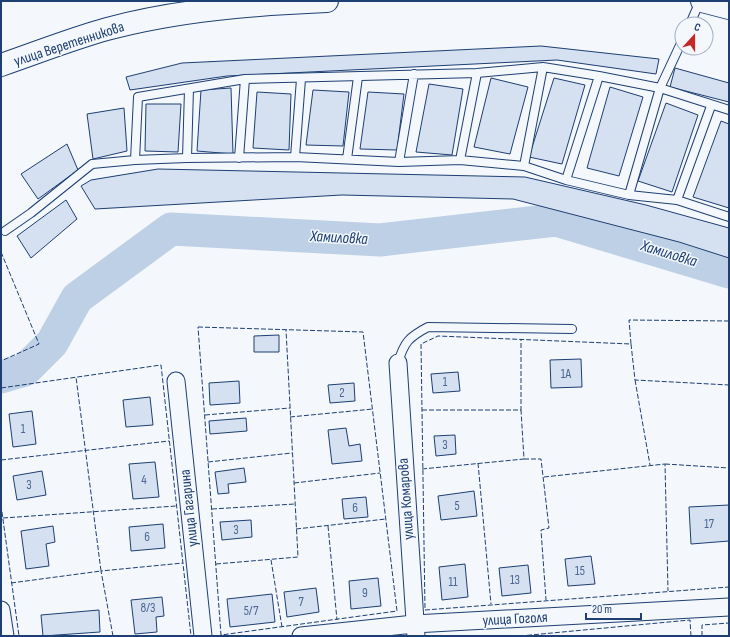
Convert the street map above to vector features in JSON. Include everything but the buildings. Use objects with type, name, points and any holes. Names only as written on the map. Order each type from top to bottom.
[{"type":"main road","name":"улица Веретенникова","points":[[1,65],[108,29],[193,12],[278,3],[327,1]]},
{"type":"main road","points":[[701,1],[729,8]]},
{"type":"street","name":"улица Комарова","points":[[398,363],[415,630]]},
{"type":"street","name":"улица Гагарина","points":[[176,381],[203,636]]},
{"type":"street","name":"улица Гоголя","points":[[301,636],[415,630],[729,607]]},
{"type":"street","points":[[1,610],[5,636]]},
{"type":"lane","points":[[694,16],[701,1]]},
{"type":"lane","points":[[629,195],[660,88],[675,56]]},
{"type":"lane","points":[[524,166],[544,67]]},
{"type":"lane","points":[[135,160],[138,97],[245,79],[301,79],[477,73],[544,67],[660,88],[711,106],[729,110]]},
{"type":"lane","points":[[460,160],[477,73]]},
{"type":"lane","points":[[399,162],[414,74]]},
{"type":"lane","points":[[566,180],[600,76]]},
{"type":"lane","points":[[347,159],[358,77]]},
{"type":"lane","points":[[239,158],[245,79]]},
{"type":"lane","points":[[294,157],[301,79]]},
{"type":"lane","points":[[187,158],[189,89]]},
{"type":"lane","points":[[677,200],[711,106]]},
{"type":"lane","points":[[5,231],[32,213],[92,164],[135,160],[187,158],[294,157],[399,162],[460,160],[524,166],[566,180],[629,195],[677,200],[729,217]]},
{"type":"lane","points":[[398,363],[403,346],[416,333],[428,327],[572,329]]},
{"type":"waterway","name":"Хамиловка","points":[[1,377],[25,370],[52,343],[77,298],[171,229],[380,240],[556,220],[729,272]]},
{"type":"fence","points":[[1,252],[39,344],[1,361]]},
{"type":"fence","points":[[729,321],[629,320],[631,344],[438,336],[421,344],[425,610],[729,587]]},
{"type":"fence","points":[[198,327],[363,332],[397,611],[221,635],[198,327]]},
{"type":"fence","points":[[216,564],[298,557],[286,330]]},
{"type":"fence","points":[[422,410],[521,410],[521,339]]},
{"type":"fence","points":[[631,344],[635,380],[729,385]]},
{"type":"fence","points":[[1,388],[161,365],[191,636]]},
{"type":"fence","points":[[11,583],[101,571],[76,377]]},
{"type":"fence","points":[[635,380],[650,465]]},
{"type":"fence","points":[[205,415],[290,408]]},
{"type":"fence","points":[[290,417],[373,409]]},
{"type":"fence","points":[[422,469],[524,459],[521,410]]},
{"type":"fence","points":[[1,460],[169,441]]},
{"type":"fence","points":[[208,462],[292,453]]},
{"type":"fence","points":[[524,459],[541,459],[549,528],[541,530],[546,600]]},
{"type":"fence","points":[[478,463],[491,604]]},
{"type":"fence","points":[[665,464],[729,468]]},
{"type":"fence","points":[[544,477],[665,464],[668,591]]},
{"type":"fence","points":[[294,483],[380,473]]},
{"type":"fence","points":[[212,509],[295,504]]},
{"type":"fence","points":[[1,505],[19,636]]},
{"type":"fence","points":[[3,518],[176,506]]},
{"type":"fence","points":[[296,529],[386,519]]},
{"type":"fence","points":[[328,526],[337,620]]},
{"type":"fence","points":[[271,560],[282,627]]},
{"type":"fence","points":[[113,636],[101,571],[183,563]]},
{"type":"fence","points":[[520,636],[690,620],[691,636]]},
{"type":"fence","points":[[702,636],[702,625],[729,623]]}]
